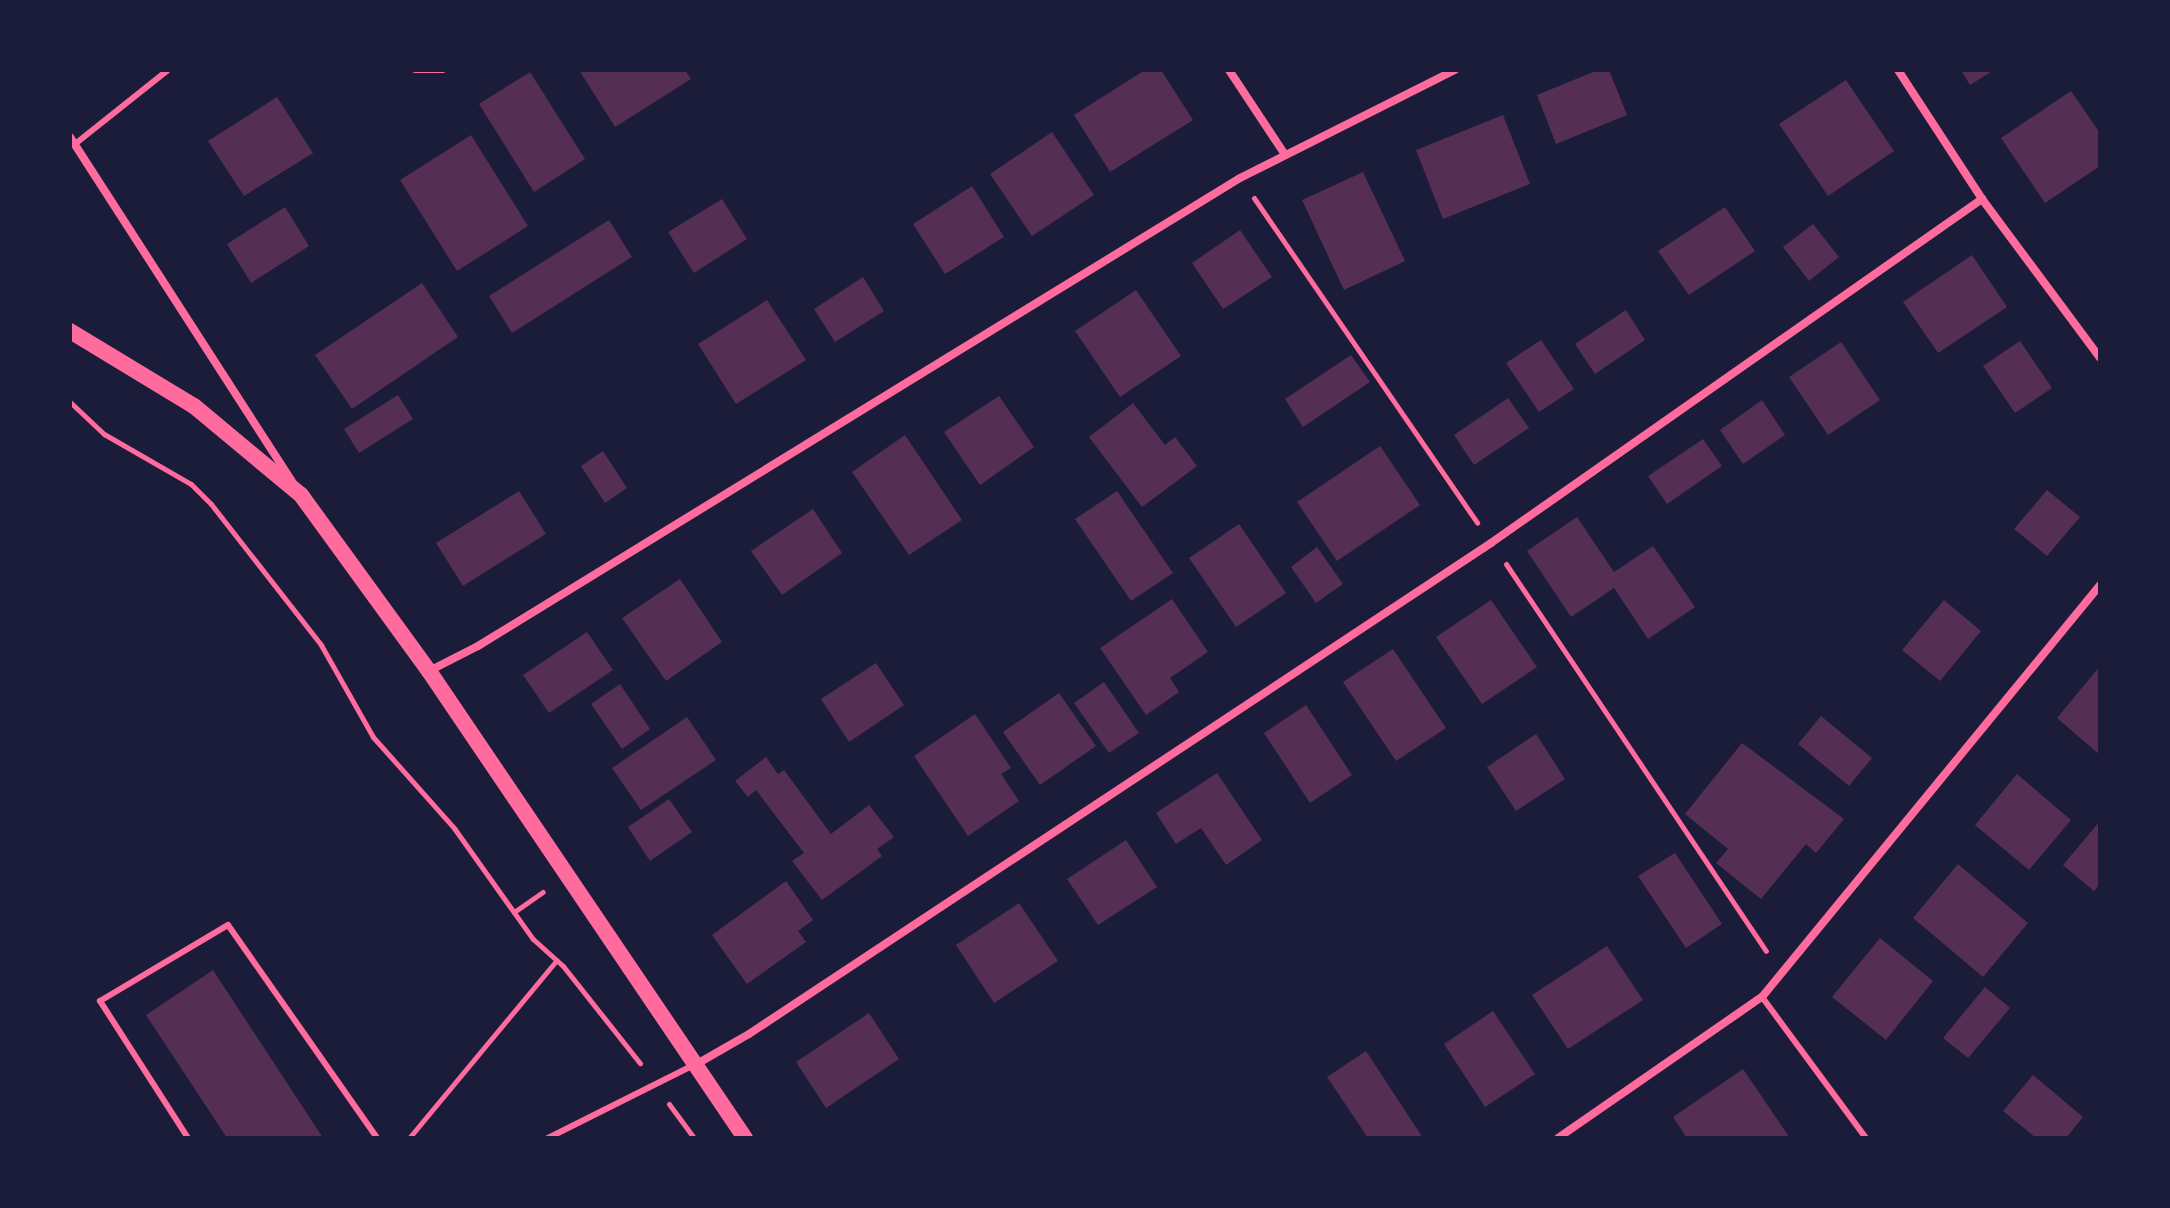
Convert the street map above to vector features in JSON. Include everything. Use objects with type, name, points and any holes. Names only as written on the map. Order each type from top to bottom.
[{"type":"main road","points":[[70,331],[194,406],[301,495],[429,671],[745,1138]]},
{"type":"street","points":[[1229,70],[1284,153]]},
{"type":"street","points":[[429,671],[478,646],[1240,178],[1284,153],[1455,70]]},
{"type":"street","points":[[1898,70],[1982,199],[2100,358]]},
{"type":"street","points":[[72,144],[301,495]]},
{"type":"street","points":[[694,1065],[749,1034],[1491,543],[1982,199]]},
{"type":"street","points":[[1558,1138],[1762,997],[2100,585]]},
{"type":"lane","points":[[72,144],[168,70]]},
{"type":"lane","points":[[415,70],[443,70]]},
{"type":"lane","points":[[188,1138],[100,1001],[228,925],[377,1138]]},
{"type":"lane","points":[[1762,997],[1866,1138]]},
{"type":"lane","points":[[548,1138],[694,1065]]},
{"type":"path","points":[[1240,178],[1782,974]]},
{"type":"path","points":[[70,402],[104,434],[191,484],[211,504],[321,645],[373,737],[454,828],[533,939],[557,960],[694,1138]]},
{"type":"path","points":[[409,1138],[557,960]]},
{"type":"building","points":[[579,70],[685,70],[691,79],[615,127]]},
{"type":"building","points":[[1145,70],[1161,70],[1193,120],[1110,172],[1074,115]]},
{"type":"building","points":[[1598,70],[1609,70],[1627,115],[1556,144],[1537,95]]},
{"type":"building","points":[[1961,70],[1994,70],[1970,85]]},
{"type":"building","points":[[530,72],[585,159],[534,192],[479,104]]},
{"type":"building","points":[[1846,80],[1894,151],[1828,196],[1779,124]]},
{"type":"building","points":[[2071,91],[2100,133],[2100,166],[2045,203],[2001,138]]},
{"type":"building","points":[[277,97],[313,153],[244,196],[208,141]]},
{"type":"building","points":[[1503,115],[1530,184],[1443,219],[1416,150]]},
{"type":"building","points":[[1052,132],[1094,195],[1032,236],[990,174]]},
{"type":"building","points":[[471,135],[528,226],[457,271],[400,180]]},
{"type":"building","points":[[1363,172],[1405,261],[1344,290],[1302,200]]},
{"type":"building","points":[[972,186],[1004,237],[945,274],[913,224]]},
{"type":"building","points":[[722,199],[747,239],[694,273],[668,232]]},
{"type":"building","points":[[285,207],[309,246],[251,283],[227,244]]},
{"type":"building","points":[[1725,207],[1755,251],[1689,295],[1658,251]]},
{"type":"building","points":[[609,220],[632,257],[512,333],[489,296]]},
{"type":"building","points":[[1813,224],[1839,257],[1809,281],[1783,247]]},
{"type":"building","points":[[1240,230],[1272,277],[1223,309],[1192,263]]},
{"type":"building","points":[[1972,255],[2007,307],[1938,353],[1903,302]]},
{"type":"building","points":[[863,277],[884,311],[835,342],[814,309]]},
{"type":"building","points":[[422,283],[458,337],[352,409],[315,355]]},
{"type":"building","points":[[1136,290],[1181,356],[1120,397],[1075,331]]},
{"type":"building","points":[[767,300],[806,360],[736,404],[698,344]]},
{"type":"building","points":[[1626,310],[1645,340],[1595,374],[1575,344]]},
{"type":"building","points":[[1541,340],[1574,389],[1539,412],[1506,363]]},
{"type":"building","points":[[2020,341],[2052,388],[2015,413],[1983,366]]},
{"type":"building","points":[[1841,342],[1880,400],[1828,435],[1789,377]]},
{"type":"building","points":[[1351,355],[1370,382],[1303,427],[1285,399]]},
{"type":"building","points":[[398,395],[413,419],[359,453],[344,429]]},
{"type":"building","points":[[999,396],[1034,447],[980,485],[944,432]]},
{"type":"building","points":[[1508,398],[1529,428],[1474,465],[1454,435]]},
{"type":"building","points":[[1762,400],[1785,435],[1743,464],[1720,430]]},
{"type":"building","points":[[1133,403],[1165,445],[1175,437],[1197,466],[1142,507],[1089,437]]},
{"type":"building","points":[[905,435],[962,520],[909,555],[852,472]]},
{"type":"building","points":[[1703,439],[1722,466],[1667,504],[1648,476]]},
{"type":"building","points":[[1380,446],[1420,505],[1337,561],[1297,502]]},
{"type":"building","points":[[603,451],[627,488],[605,503],[581,466]]},
{"type":"building","points":[[2047,490],[2080,517],[2047,556],[2014,529]]},
{"type":"building","points":[[519,491],[546,534],[463,586],[436,543]]},
{"type":"building","points":[[1117,491],[1173,573],[1131,601],[1075,519]]},
{"type":"building","points":[[813,509],[842,553],[782,595],[751,551]]},
{"type":"building","points":[[1577,517],[1614,572],[1653,546],[1695,607],[1648,639],[1614,588],[1571,617],[1527,551]]},
{"type":"building","points":[[1239,524],[1286,593],[1236,627],[1189,558]]},
{"type":"building","points":[[1317,547],[1343,584],[1316,603],[1291,567]]},
{"type":"building","points":[[680,579],[722,642],[666,681],[622,618]]},
{"type":"building","points":[[1172,599],[1208,652],[1170,678],[1179,692],[1146,715],[1100,648]]},
{"type":"building","points":[[1491,600],[1537,667],[1482,704],[1436,637]]},
{"type":"building","points":[[1944,600],[1981,631],[1940,681],[1902,650]]},
{"type":"building","points":[[587,632],[613,670],[549,713],[523,675]]},
{"type":"building","points":[[1393,649],[1446,728],[1396,761],[1343,682]]},
{"type":"building","points":[[876,663],[904,705],[849,742],[821,699]]},
{"type":"building","points":[[2100,666],[2100,755],[2057,718]]},
{"type":"building","points":[[1104,682],[1139,733],[1109,753],[1074,703]]},
{"type":"building","points":[[620,684],[650,729],[622,749],[591,704]]},
{"type":"building","points":[[1059,693],[1096,746],[1040,785],[1003,732]]},
{"type":"building","points":[[1306,705],[1352,775],[1310,803],[1264,733]]},
{"type":"building","points":[[975,714],[1011,768],[1001,774],[1019,801],[968,836],[914,756]]},
{"type":"building","points":[[1821,716],[1872,758],[1849,786],[1798,744]]},
{"type":"building","points":[[687,717],[716,760],[641,810],[612,768]]},
{"type":"building","points":[[1536,734],[1565,779],[1516,811],[1487,767]]},
{"type":"building","points":[[1742,743],[1844,819],[1816,853],[1806,844],[1761,899],[1716,863],[1728,849],[1685,814]]},
{"type":"building","points":[[766,757],[778,774],[784,770],[831,834],[869,805],[894,837],[877,849],[882,856],[822,900],[792,861],[804,853],[756,790],[748,797],[735,781]]},
{"type":"building","points":[[1217,773],[1262,840],[1226,865],[1201,828],[1176,844],[1156,813]]},
{"type":"building","points":[[2017,774],[2071,820],[2029,870],[1975,825]]},
{"type":"building","points":[[669,799],[692,832],[650,861],[628,827]]},
{"type":"building","points":[[2100,821],[2100,884],[2094,891],[2063,865]]},
{"type":"building","points":[[1126,840],[1157,887],[1098,925],[1067,879]]},
{"type":"building","points":[[1675,853],[1722,924],[1686,948],[1638,876]]},
{"type":"building","points":[[1958,864],[2028,923],[1983,977],[1913,918]]},
{"type":"building","points":[[786,881],[813,920],[798,931],[806,942],[747,984],[712,935]]},
{"type":"building","points":[[1019,903],[1058,961],[994,1003],[956,945]]},
{"type":"building","points":[[1880,938],[1933,981],[1886,1040],[1832,997]]},
{"type":"building","points":[[1607,946],[1643,1000],[1568,1049],[1532,995]]},
{"type":"building","points":[[213,970],[323,1138],[227,1138],[146,1015]]},
{"type":"building","points":[[1985,987],[2010,1008],[1968,1058],[1943,1038]]},
{"type":"building","points":[[1493,1011],[1535,1074],[1485,1107],[1444,1044]]},
{"type":"building","points":[[869,1013],[899,1059],[826,1108],[796,1062]]},
{"type":"building","points":[[1366,1051],[1423,1138],[1368,1138],[1327,1077]]},
{"type":"building","points":[[1743,1069],[1790,1138],[1687,1138],[1673,1117]]},
{"type":"building","points":[[2033,1075],[2083,1117],[2066,1138],[2036,1138],[2003,1111]]}]
